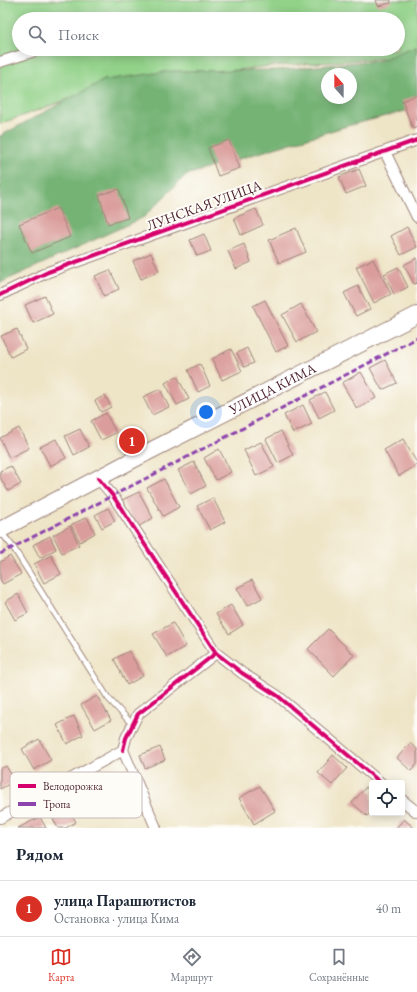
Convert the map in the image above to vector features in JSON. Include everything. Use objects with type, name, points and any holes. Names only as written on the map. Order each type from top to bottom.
[{"type":"main road","name":"УЛИЦА КИМА","points":[[0,530],[98,478],[417,315]]},
{"type":"street","points":[[0,62],[21,56]]},
{"type":"street","name":"ЛУНСКАЯ УЛИЦА","points":[[0,294],[48,272],[417,140]]},
{"type":"street","points":[[385,152],[417,217]]},
{"type":"street","points":[[98,478],[114,496],[216,653],[242,673],[278,696],[377,780]]},
{"type":"street","points":[[132,772],[123,750],[126,738],[138,714],[216,653]]},
{"type":"street","points":[[83,772],[123,750]]},
{"type":"street","points":[[142,795],[156,828]]},
{"type":"street","points":[[405,802],[417,812]]},
{"type":"street","points":[[0,818],[10,812]]},
{"type":"lane","points":[[0,530],[13,548],[108,698],[132,724]]},
{"type":"green space","points":[[0,0],[417,0],[417,56],[271,66],[107,85],[0,124]]},
{"type":"green space","points":[[417,45],[417,108],[347,126],[186,175],[144,217],[0,283],[0,136],[104,80],[171,71],[276,70],[381,60],[391,56],[405,56],[405,50]]},
{"type":"building","points":[[376,0],[391,0],[391,3],[378,6]]},
{"type":"building","points":[[417,95],[417,127],[413,129],[402,101]]},
{"type":"building","points":[[229,140],[240,168],[218,176],[208,148]]},
{"type":"building","points":[[359,169],[366,186],[346,194],[339,177]]},
{"type":"building","points":[[119,189],[128,218],[108,224],[99,195]]},
{"type":"building","points":[[58,208],[70,237],[32,253],[19,224]]},
{"type":"building","points":[[256,209],[263,225],[241,235],[234,218]]},
{"type":"building","points":[[407,227],[417,247],[401,255],[391,236]]},
{"type":"building","points":[[296,228],[306,252],[279,263],[269,240]]},
{"type":"building","points":[[204,234],[211,251],[197,256],[190,240]]},
{"type":"building","points":[[244,244],[251,262],[236,269],[228,251]]},
{"type":"building","points":[[151,253],[159,271],[141,279],[133,261]]},
{"type":"building","points":[[417,258],[417,283],[414,284],[404,265]]},
{"type":"building","points":[[373,259],[391,294],[374,303],[356,267]]},
{"type":"building","points":[[398,267],[408,287],[394,294],[384,274]]},
{"type":"building","points":[[110,270],[119,289],[104,296],[95,276]]},
{"type":"building","points":[[358,286],[370,309],[356,316],[344,293]]},
{"type":"building","points":[[45,296],[53,314],[33,323],[25,305]]},
{"type":"building","points":[[265,300],[288,346],[276,352],[253,306]]},
{"type":"building","points":[[301,304],[316,332],[297,342],[282,315]]},
{"type":"building","points":[[17,329],[26,349],[11,357],[1,336]]},
{"type":"building","points":[[247,348],[254,363],[244,367],[237,353]]},
{"type":"building","points":[[231,349],[242,371],[222,380],[212,359]]},
{"type":"building","points":[[385,360],[397,383],[382,390],[370,368]]},
{"type":"building","points":[[200,364],[210,386],[198,392],[188,370]]},
{"type":"building","points":[[361,372],[376,398],[357,409],[342,383]]},
{"type":"building","points":[[177,376],[189,399],[177,405],[165,383]]},
{"type":"building","points":[[160,389],[169,407],[152,415],[143,397]]},
{"type":"building","points":[[325,392],[334,410],[319,418],[310,400]]},
{"type":"building","points":[[105,395],[111,407],[101,412],[95,401]]},
{"type":"building","points":[[303,405],[312,424],[293,433],[284,415]]},
{"type":"building","points":[[106,413],[116,433],[101,440],[91,421]]},
{"type":"building","points":[[19,428],[29,448],[9,458],[0,438]]},
{"type":"building","points":[[80,429],[89,447],[74,455],[65,436]]},
{"type":"building","points":[[281,431],[293,455],[278,463],[266,439]]},
{"type":"building","points":[[56,439],[66,458],[50,466],[40,447]]},
{"type":"building","points":[[403,439],[417,465],[399,476],[384,450]]},
{"type":"building","points":[[261,442],[274,467],[256,476],[244,450]]},
{"type":"building","points":[[219,449],[231,472],[216,480],[204,458]]},
{"type":"building","points":[[194,462],[206,486],[191,494],[178,470]]},
{"type":"building","points":[[11,466],[21,484],[8,491],[0,477],[0,471]]},
{"type":"building","points":[[164,479],[179,507],[163,516],[147,488]]},
{"type":"building","points":[[139,492],[153,518],[136,528],[122,500]]},
{"type":"building","points":[[213,498],[225,522],[210,530],[197,506]]},
{"type":"building","points":[[108,508],[115,521],[102,528],[95,515]]},
{"type":"building","points":[[87,517],[95,533],[80,542],[71,525]]},
{"type":"building","points":[[70,526],[79,545],[62,553],[53,535]]},
{"type":"building","points":[[50,536],[56,549],[40,558],[33,545]]},
{"type":"building","points":[[51,555],[61,574],[44,583],[34,564]]},
{"type":"building","points":[[10,556],[21,574],[3,584],[0,579],[0,562]]},
{"type":"building","points":[[252,580],[262,598],[247,606],[237,588]]},
{"type":"building","points":[[18,594],[28,613],[15,620],[5,602]]},
{"type":"building","points":[[231,605],[243,625],[229,634],[216,614]]},
{"type":"building","points":[[173,623],[186,646],[167,657],[153,634]]},
{"type":"building","points":[[328,629],[354,655],[334,676],[308,649]]},
{"type":"building","points":[[129,651],[143,676],[127,685],[114,659]]},
{"type":"building","points":[[97,696],[111,720],[95,729],[81,705]]},
{"type":"building","points":[[74,716],[83,735],[67,744],[57,725]]},
{"type":"building","points":[[39,739],[51,760],[34,770],[22,749]]},
{"type":"building","points":[[410,743],[417,749],[417,764],[411,771],[397,758]]},
{"type":"building","points":[[160,747],[165,760],[145,768],[140,755]]},
{"type":"building","points":[[333,755],[347,768],[332,785],[318,773]]},
{"type":"building","points":[[6,766],[10,773],[10,784],[0,789],[0,769]]},
{"type":"building","points":[[260,786],[275,811],[254,824],[239,798]]},
{"type":"building","points":[[366,787],[369,790],[369,814],[367,816],[352,803]]},
{"type":"building","points":[[41,818],[46,828],[18,828]]},
{"type":"building","points":[[53,818],[74,818],[76,822],[66,828],[58,828]]},
{"type":"building","points":[[404,819],[414,828],[396,828]]},
{"type":"marked path","points":[[0,554],[417,338]]},
{"type":"cycle path","points":[[0,295],[48,272],[417,140]]},
{"type":"cycle path","points":[[98,478],[113,496],[216,653],[138,714],[126,738],[123,750]]},
{"type":"cycle path","points":[[216,653],[242,673],[278,696],[377,780]]},
{"type":"place","name":"улица Парашютистов","points":[[132,441]]}]
